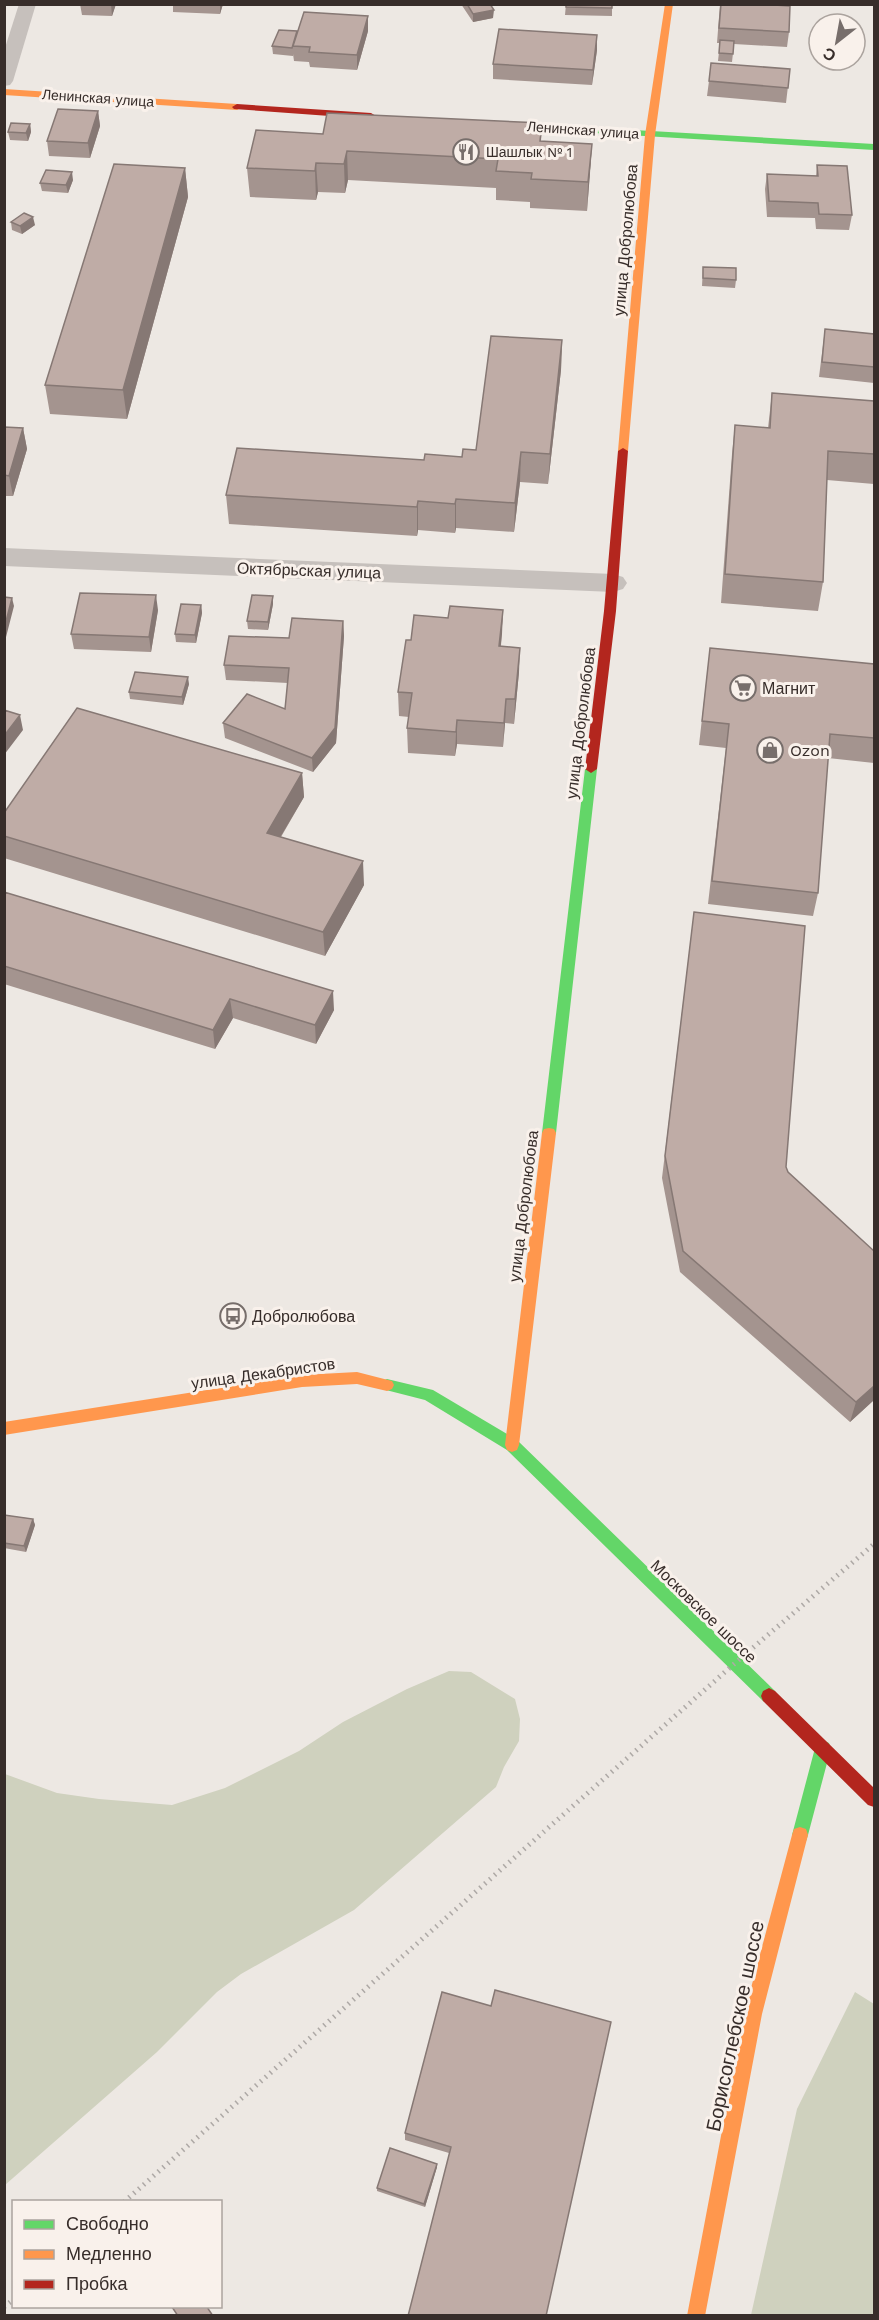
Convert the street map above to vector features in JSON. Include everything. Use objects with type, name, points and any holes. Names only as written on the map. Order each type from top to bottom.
[{"type":"street","name":"улица Добролюбова","points":[[512,1445],[613,583],[650,135],[669,4]]},
{"type":"street","name":"Ленинская улица","points":[[4,92],[388,117]]},
{"type":"street","name":"Ленинская улица","points":[[483,124],[874,147]]},
{"type":"street","name":"Октябрьская улица","points":[[4,557],[613,583]]},
{"type":"street","name":"улица Декабристов","points":[[4,1429],[302,1381],[357,1378],[428,1395],[512,1445]]},
{"type":"street","name":"Московское шоссе","points":[[512,1445],[874,1799]]},
{"type":"street","name":"Борисоглебское шоссе","points":[[696,2316],[753,2014],[823,1748]]},
{"type":"lane","points":[[4,81],[28,4]]},
{"type":"green space","points":[[449,1671],[471,1672],[515,1699],[520,1719],[519,1741],[496,1787],[354,1910],[241,1974],[217,1992],[157,2052],[5,2185],[5,1774],[57,1793],[172,1805],[225,1788],[299,1751],[343,1722],[407,1689]]},
{"type":"green space","points":[[855,1992],[874,2004],[874,2315],[751,2315],[797,2109]]},
{"type":"building","points":[[467,4],[490,4],[494,10],[473,14]]},
{"type":"building","points":[[566,4],[612,4],[612,8],[566,7]]},
{"type":"building","points":[[721,4],[790,6],[789,32],[719,28]]},
{"type":"building","points":[[304,12],[368,16],[357,55],[309,52],[310,47],[293,46]]},
{"type":"building","points":[[499,29],[597,35],[593,70],[493,64]]},
{"type":"building","points":[[279,30],[297,31],[292,48],[272,46]]},
{"type":"building","points":[[720,40],[734,41],[733,54],[719,53]]},
{"type":"building","points":[[711,63],[790,69],[788,88],[709,81]]},
{"type":"building","points":[[58,109],[98,111],[88,143],[47,141]]},
{"type":"building","points":[[327,113],[542,123],[540,141],[592,144],[588,182],[531,179],[532,173],[496,171],[498,159],[347,151],[344,164],[316,163],[315,171],[247,168],[256,130],[323,134]]},
{"type":"building","points":[[11,123],[30,124],[26,133],[8,132]]},
{"type":"building","points":[[114,164],[185,168],[123,390],[45,385]]},
{"type":"building","points":[[817,165],[847,166],[852,215],[819,214],[818,203],[769,201],[767,174],[818,176]]},
{"type":"building","points":[[46,170],[72,172],[66,185],[40,183]]},
{"type":"building","points":[[24,213],[33,217],[20,226],[11,222]]},
{"type":"building","points":[[703,267],[736,268],[736,280],[703,278]]},
{"type":"building","points":[[825,329],[874,334],[874,367],[822,362]]},
{"type":"building","points":[[491,336],[562,340],[550,454],[521,452],[515,503],[456,499],[455,504],[418,501],[417,507],[226,495],[237,448],[424,460],[425,454],[462,457],[463,449],[476,450]]},
{"type":"building","points":[[772,393],[874,401],[874,454],[828,451],[823,582],[725,574],[735,425],[770,428]]},
{"type":"building","points":[[4,427],[23,428],[9,476],[4,475]]},
{"type":"building","points":[[80,593],[156,595],[149,637],[71,634]]},
{"type":"building","points":[[252,595],[273,596],[268,622],[247,621]]},
{"type":"building","points":[[4,597],[12,598],[4,629]]},
{"type":"building","points":[[181,604],[201,605],[195,635],[175,634]]},
{"type":"building","points":[[450,606],[503,610],[499,646],[520,648],[515,699],[506,699],[504,723],[457,720],[456,732],[407,728],[412,693],[398,692],[406,640],[411,640],[414,615],[448,618]]},
{"type":"building","points":[[292,618],[343,621],[335,728],[312,758],[223,723],[247,694],[285,709],[289,668],[224,665],[229,636],[289,638]]},
{"type":"building","points":[[710,648],[874,664],[874,738],[830,734],[818,893],[712,881],[729,724],[702,721]]},
{"type":"building","points":[[135,672],[188,677],[182,697],[129,692]]},
{"type":"building","points":[[77,708],[302,773],[267,833],[363,861],[323,932],[4,836],[4,813]]},
{"type":"building","points":[[4,710],[20,715],[4,736]]},
{"type":"building","points":[[4,892],[333,991],[315,1025],[230,999],[213,1030],[4,966]]},
{"type":"building","points":[[694,912],[805,926],[786,1167],[788,1172],[874,1251],[874,1386],[856,1402],[683,1251],[665,1156]]},
{"type":"building","points":[[4,1515],[33,1519],[24,1546],[4,1543]]},
{"type":"building","points":[[495,1990],[611,2022],[546,2316],[408,2316],[451,2147],[405,2133],[442,1992],[491,2006]]},
{"type":"building","points":[[390,2148],[437,2164],[424,2204],[377,2188]]},
{"type":"building","points":[[173,2308],[208,2308],[213,2316],[178,2316]]},
{"type":"railway","points":[[126,2200],[734,1664],[874,1544]]},
{"type":"railway","points":[[4,2307],[12,2301]]},
{"type":"traffic: fast","points":[[497,125],[874,147]]},
{"type":"traffic: fast","points":[[549,1133],[591,769]]},
{"type":"traffic: fast","points":[[387,1385],[428,1394],[512,1445],[769,1696]]},
{"type":"traffic: fast","points":[[800,1835],[823,1748]]},
{"type":"traffic: slow","points":[[623,451],[650,135],[669,4]]},
{"type":"traffic: slow","points":[[4,92],[237,107]]},
{"type":"traffic: slow","points":[[512,1445],[549,1133]]},
{"type":"traffic: slow","points":[[4,1429],[302,1381],[357,1378],[387,1385]]},
{"type":"traffic: slow","points":[[696,2316],[753,2014],[800,1835]]},
{"type":"traffic: jam","points":[[237,107],[371,116]]},
{"type":"traffic: jam","points":[[591,769],[610,611],[623,451]]},
{"type":"traffic: jam","points":[[769,1696],[874,1799]]},
{"type":"place","name":"Шашлык № 1","points":[[466,152]]},
{"type":"place","name":"Магнит","points":[[743,688]]},
{"type":"place","name":"Ozon","points":[[770,750]]},
{"type":"place","name":"Добролюбова","points":[[233,1316]]}]
